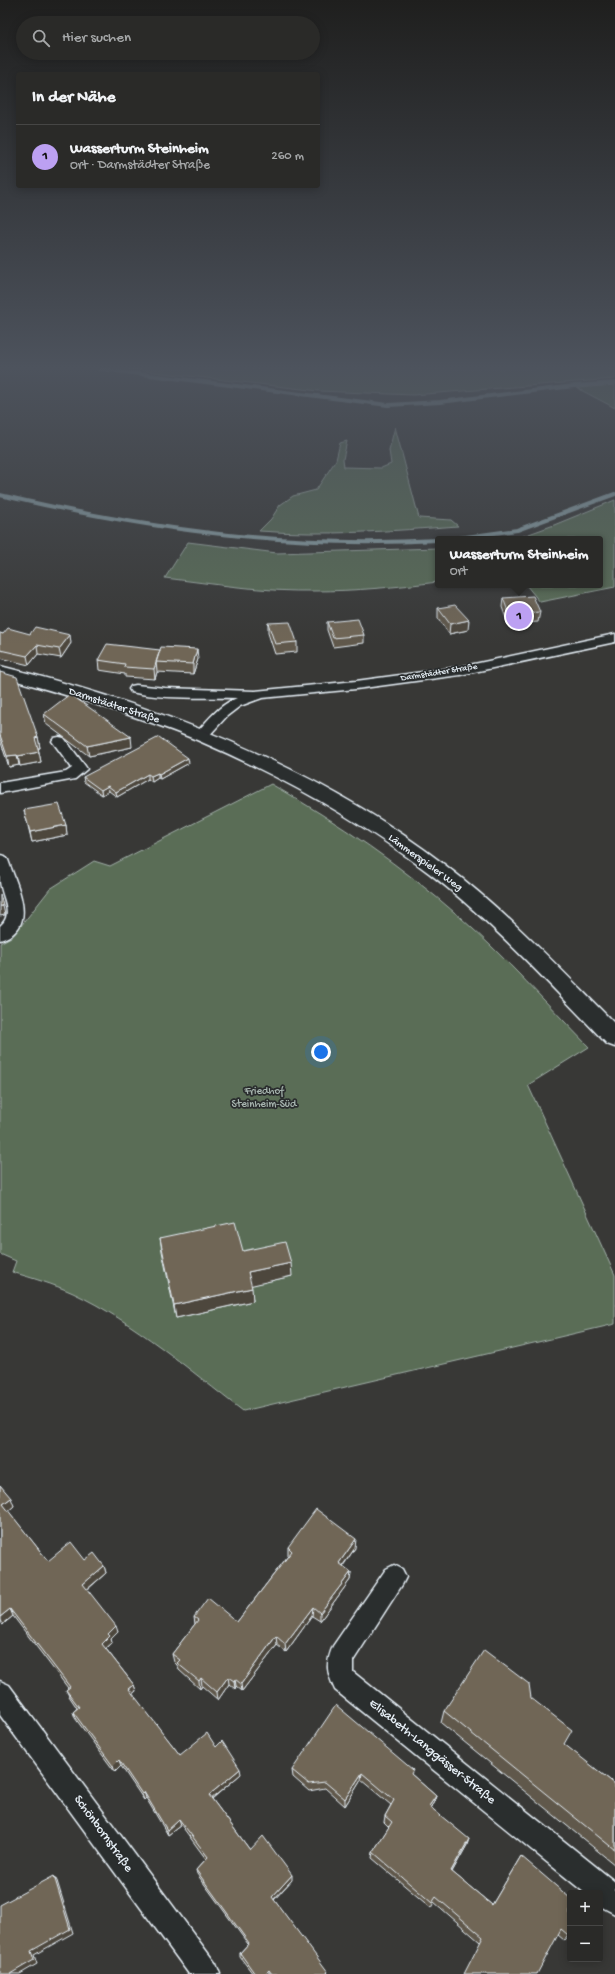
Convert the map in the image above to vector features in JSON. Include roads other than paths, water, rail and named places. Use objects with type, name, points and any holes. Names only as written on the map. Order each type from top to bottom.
[{"type":"street","name":"Darmstädter Straße","points":[[136,689],[165,692],[260,694],[356,685],[460,671],[615,638]]},
{"type":"street","name":"Darmstädter Straße","points":[[0,671],[108,703],[201,736],[222,713],[236,703],[260,694]]},
{"type":"street","name":"Lämmerspieler Weg","points":[[201,736],[268,765],[303,784],[367,821],[437,869],[500,924],[615,1038]]},
{"type":"street","points":[[0,788],[70,776],[80,769],[59,742]]},
{"type":"street","points":[[0,860],[14,905],[14,921],[0,934]]},
{"type":"street","name":"Elisabeth-Langgässer-Straße","points":[[394,1577],[342,1655],[339,1663],[340,1673],[344,1681],[615,1900]]},
{"type":"street","name":"Schönbornstraße","points":[[0,1694],[206,1974]]},
{"type":"waterway","points":[[473,536],[517,530],[615,494]]},
{"type":"waterway","points":[[0,495],[108,518],[217,534],[327,542],[435,540]]},
{"type":"place","name":"Wasserturm Steinheim","points":[[519,616]]},
{"type":"park label","name":"Friedhof Steinheim-Süd","points":[[264,1098]]}]
